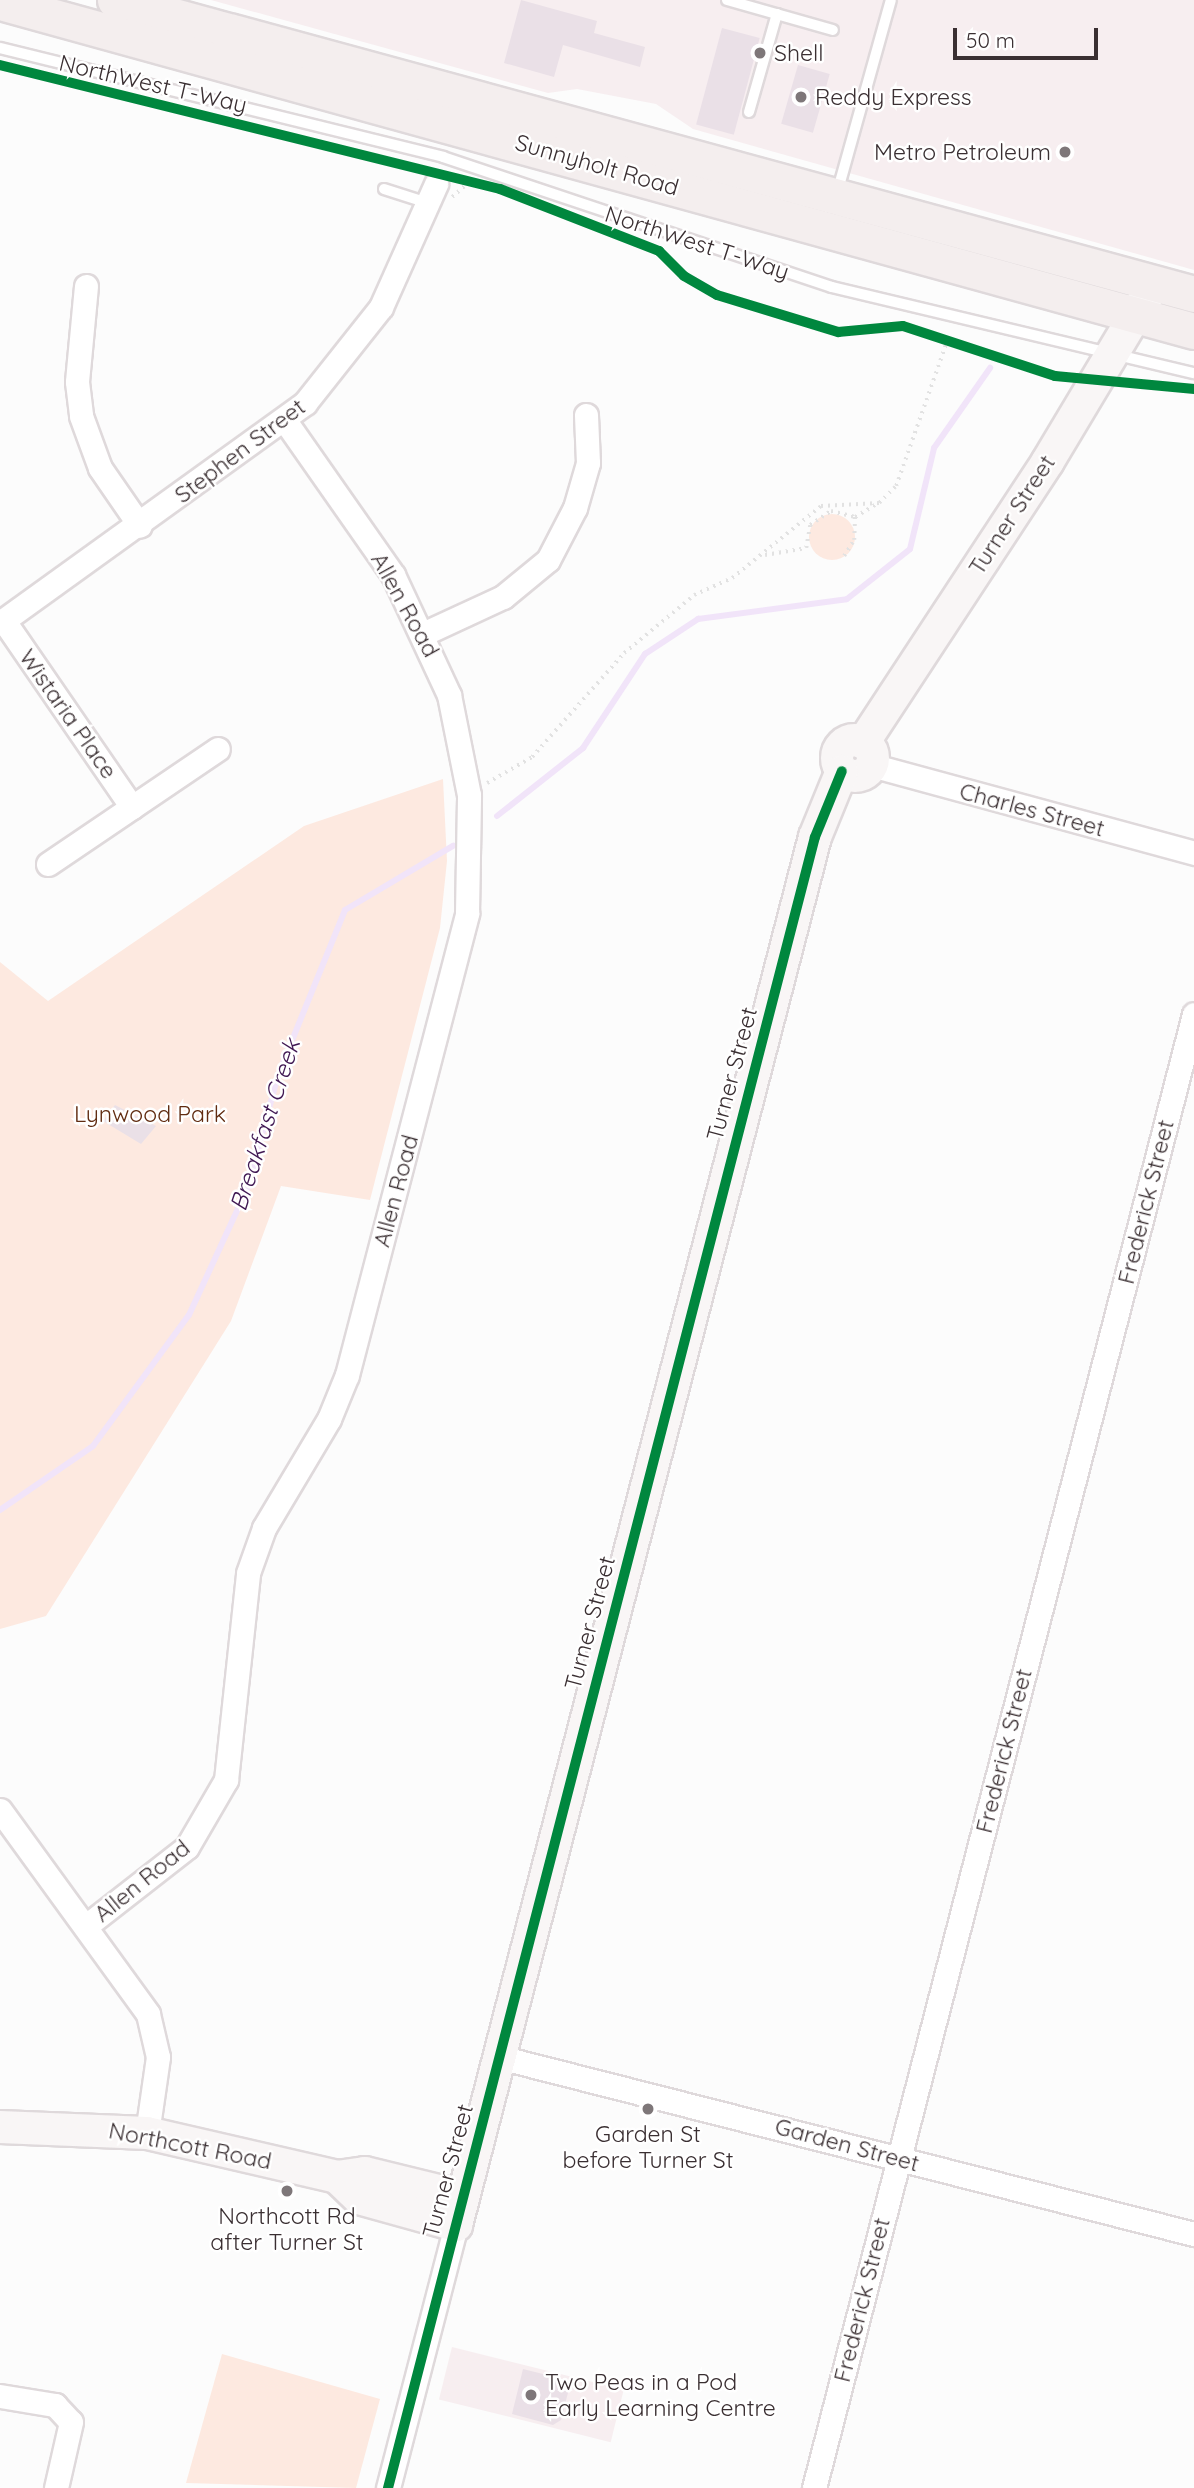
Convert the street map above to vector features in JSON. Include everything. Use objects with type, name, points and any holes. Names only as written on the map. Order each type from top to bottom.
[{"type":"main road","name":"Sunnyholt Road","points":[[115,0],[837,194],[1194,294]]},
{"type":"main road","name":"Sunnyholt Road","points":[[0,2],[47,8],[1135,318],[1194,331]]},
{"type":"street","name":"Stephen Street","points":[[2,622],[286,422],[369,327],[441,188]]},
{"type":"street","name":"Turner Street","points":[[388,2488],[815,837],[859,759],[1135,318],[1153,283]]},
{"type":"street","points":[[86,286],[77,382],[81,416],[100,468],[140,526]]},
{"type":"street","points":[[425,632],[513,591],[548,561],[576,508],[588,463],[586,415]]},
{"type":"street","name":"Allen Road","points":[[86,1926],[187,1847],[223,1787],[248,1573],[264,1528],[341,1390],[456,965],[470,881],[469,795],[457,724],[425,632],[393,575],[286,422]]},
{"type":"street","name":"Wistaria Place","points":[[2,622],[132,807]]},
{"type":"street","points":[[48,864],[218,749]]},
{"type":"street","name":"Charles Street","points":[[859,759],[1194,853]]},
{"type":"street","name":"Frederick Street","points":[[814,2488],[1194,1014]]},
{"type":"street","points":[[0,1810],[86,1926],[153,2027],[158,2070],[147,2133]]},
{"type":"street","name":"Garden Street","points":[[499,2057],[1194,2234]]},
{"type":"street","name":"Northcott Road","points":[[0,2127],[147,2133],[337,2177],[365,2173],[459,2211]]},
{"type":"street","points":[[0,2396],[55,2404],[71,2422],[56,2488]]},
{"type":"lane","points":[[727,0],[833,30]]},
{"type":"lane","points":[[837,194],[891,0]]},
{"type":"lane","points":[[749,112],[777,14]]},
{"type":"lane","name":"NorthWest T-Way","points":[[0,48],[430,153],[832,287],[1194,373]]},
{"type":"lane","points":[[384,188],[441,188]]},
{"type":"path","points":[[441,188],[480,183]]},
{"type":"path","points":[[764,555],[806,548],[810,525],[831,511],[855,517],[879,503],[896,486],[942,336],[960,342]]},
{"type":"path","points":[[486,783],[533,757],[624,653],[694,595],[764,555],[821,506],[879,503]]},
{"type":"path","points":[[844,556],[854,540],[855,517]]},
{"type":"shaded area","points":[[211,0],[1194,0],[1194,270],[693,129],[656,104],[577,89],[548,93]]},
{"type":"shaded area","name":"Two Peas in a Pod Early Learning Centre","points":[[452,2347],[624,2390],[611,2442],[439,2399]]},
{"type":"green space","points":[[832,514],[848,521],[855,537],[848,553],[832,560],[816,553],[809,537],[816,521]]},
{"type":"green space","name":"Lynwood Park","points":[[443,779],[447,861],[440,928],[370,1200],[281,1186],[231,1321],[46,1616],[0,1629],[0,962],[48,1001],[304,826]]},
{"type":"green space","points":[[222,2354],[380,2399],[356,2488],[186,2483]]},
{"type":"building","points":[[521,0],[597,21],[594,33],[645,47],[640,67],[563,45],[554,77],[504,63]]},
{"type":"building","points":[[722,28],[760,38],[734,135],[696,125]]},
{"type":"building","points":[[798,65],[830,74],[813,133],[781,124]]},
{"type":"building","points":[[115,1105],[156,1126],[141,1144],[103,1121]]},
{"type":"building","points":[[523,2369],[571,2381],[561,2420],[553,2425],[512,2414]]},
{"type":"waterway","name":"Breakfast Creek","points":[[497,816],[583,748],[645,654],[698,619],[847,599],[910,549],[934,448],[990,368]]},
{"type":"waterway","name":"Breakfast Creek","points":[[0,1510],[93,1446],[189,1315],[248,1187],[278,1075],[345,910],[453,846]]},
{"type":"cycle path","points":[[0,65],[500,189],[659,251],[684,276],[717,295],[838,332],[903,326],[1055,376],[1194,389]]},
{"type":"cycle path","points":[[388,2488],[815,837],[842,771]]},
{"type":"place","name":"Shell","points":[[760,53]]},
{"type":"place","name":"Reddy Express","points":[[801,97]]},
{"type":"place","name":"Metro Petroleum","points":[[1065,152]]},
{"type":"place","name":"Garden St before Turner St","points":[[648,2109]]},
{"type":"place","name":"Northcott Rd after Turner St","points":[[287,2191]]},
{"type":"place","name":"Two Peas in a Pod Early Learning Centre","points":[[531,2395]]}]
